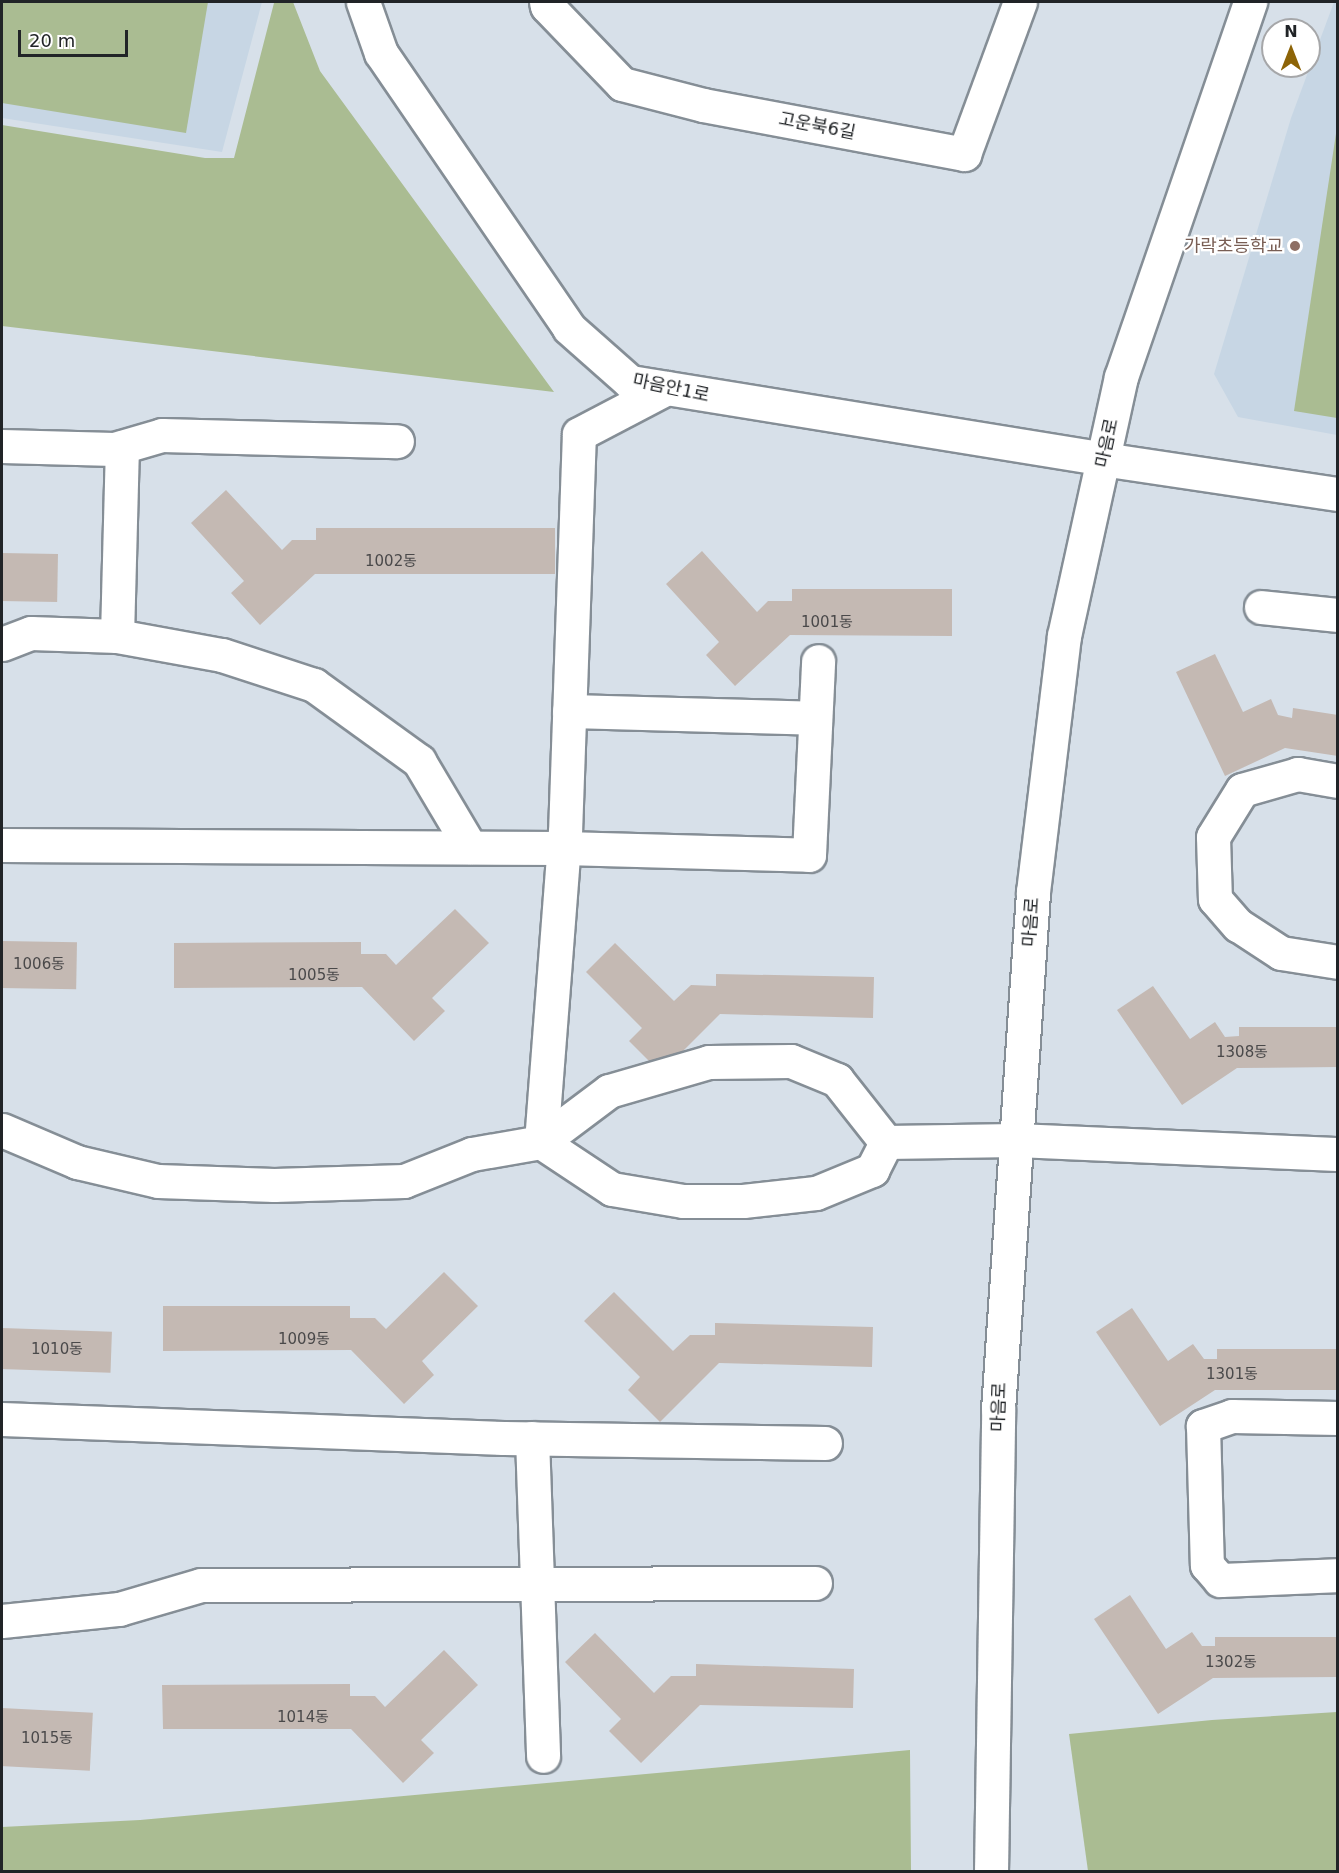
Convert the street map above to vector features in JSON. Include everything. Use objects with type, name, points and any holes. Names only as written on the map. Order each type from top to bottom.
[{"type":"street","name":"마음안1로","points":[[363,2],[381,52],[569,328],[630,382],[1103,459],[1338,494]]},
{"type":"street","name":"고운북6길","points":[[546,2],[547,6],[622,84],[703,105],[964,154],[1020,2]]},
{"type":"street","name":"마음로","points":[[991,1872],[998,1410],[1033,892],[1061,660],[1121,377],[1250,2]]},
{"type":"street","points":[[540,1142],[564,848],[579,434],[667,388]]},
{"type":"street","points":[[2,446],[114,449],[162,435],[397,441]]},
{"type":"street","points":[[117,636],[122,447]]},
{"type":"street","points":[[1261,607],[1338,615]]},
{"type":"street","points":[[2,644],[31,633],[117,636],[222,655],[314,685],[419,761],[470,847]]},
{"type":"street","points":[[2,845],[564,848],[808,855],[818,661]]},
{"type":"street","points":[[569,711],[815,718]]},
{"type":"street","points":[[1338,781],[1298,774],[1242,790],[1214,837],[1215,899],[1238,925],[1281,953],[1338,962]]},
{"type":"street","points":[[2,1130],[77,1162],[158,1181],[274,1185],[404,1181],[472,1154],[540,1142],[609,1091],[709,1062],[791,1061],[837,1080],[885,1142]]},
{"type":"street","points":[[885,1142],[1016,1140],[1338,1154]]},
{"type":"street","points":[[540,1142],[612,1189],[683,1201],[743,1201],[816,1193],[872,1170],[885,1142]]},
{"type":"street","points":[[1338,1419],[1232,1416],[1203,1426],[1207,1565],[1220,1580],[1338,1575]]},
{"type":"street","points":[[2,1419],[532,1438],[825,1443]]},
{"type":"street","points":[[532,1438],[543,1756]]},
{"type":"street","points":[[2,1621],[119,1609],[201,1585],[815,1583]]},
{"type":"shaded area","points":[[2,2],[262,2],[222,152],[2,118]]},
{"type":"shaded area","name":"가락초등학교","points":[[1334,2],[1337,2],[1337,435],[1238,417],[1214,374],[1291,118],[1306,78],[1321,78],[1321,37]]},
{"type":"green space","points":[[2,2],[208,2],[186,133],[2,103]]},
{"type":"green space","points":[[293,2],[320,71],[554,392],[2,326],[2,125],[205,158],[234,158],[274,3]]},
{"type":"green space","points":[[1337,127],[1337,418],[1294,411]]},
{"type":"green space","points":[[1337,1712],[1337,1871],[1088,1871],[1069,1734],[1212,1720]]},
{"type":"green space","points":[[910,1750],[911,1871],[2,1871],[2,1827],[140,1820]]},
{"type":"building","points":[[226,490],[282,550],[292,540],[316,540],[316,528],[555,528],[555,574],[315,574],[260,625],[231,593],[244,581],[191,523]]},
{"type":"building","points":[[702,551],[757,612],[768,601],[792,601],[792,589],[952,589],[952,636],[790,635],[735,686],[706,655],[719,642],[666,584]]},
{"type":"building","points":[[2,553],[58,554],[57,602],[2,601]]},
{"type":"building","points":[[1215,654],[1243,712],[1271,699],[1278,715],[1292,718],[1293,708],[1338,715],[1338,756],[1285,748],[1225,776],[1176,672]]},
{"type":"building","points":[[455,909],[489,943],[432,998],[445,1011],[414,1041],[362,987],[174,988],[174,943],[361,942],[361,954],[386,954],[396,965]]},
{"type":"building","points":[[2,941],[77,942],[76,989],[2,988]]},
{"type":"building","points":[[615,943],[674,1001],[691,985],[716,986],[716,974],[874,977],[873,1018],[720,1014],[661,1073],[629,1041],[642,1028],[586,972]]},
{"type":"building","points":[[1153,986],[1190,1039],[1215,1022],[1225,1037],[1239,1036],[1239,1027],[1338,1027],[1338,1067],[1237,1068],[1182,1105],[1117,1010]]},
{"type":"building","points":[[444,1272],[478,1306],[422,1361],[434,1375],[404,1404],[351,1350],[163,1351],[163,1306],[350,1306],[350,1318],[375,1318],[386,1329]]},
{"type":"building","points":[[614,1292],[673,1351],[690,1335],[715,1335],[715,1323],[873,1327],[872,1367],[719,1363],[660,1422],[628,1390],[640,1377],[584,1321]]},
{"type":"building","points":[[1132,1308],[1168,1361],[1193,1344],[1204,1359],[1217,1359],[1217,1349],[1338,1349],[1338,1390],[1215,1390],[1160,1426],[1096,1332]]},
{"type":"building","points":[[2,1328],[112,1332],[111,1373],[2,1369]]},
{"type":"building","points":[[1130,1595],[1166,1649],[1192,1632],[1202,1646],[1215,1646],[1215,1637],[1338,1637],[1338,1677],[1213,1678],[1158,1714],[1094,1619]]},
{"type":"building","points":[[595,1633],[654,1693],[671,1676],[696,1676],[696,1664],[854,1669],[853,1708],[700,1705],[641,1763],[609,1731],[621,1719],[565,1662]]},
{"type":"building","points":[[444,1650],[478,1685],[421,1740],[434,1753],[403,1783],[351,1729],[163,1729],[162,1685],[350,1684],[350,1696],[375,1696],[385,1707]]},
{"type":"building","points":[[2,1708],[93,1713],[90,1771],[2,1766]]},
{"type":"place","name":"가락초등학교","points":[[1295,246]]}]
